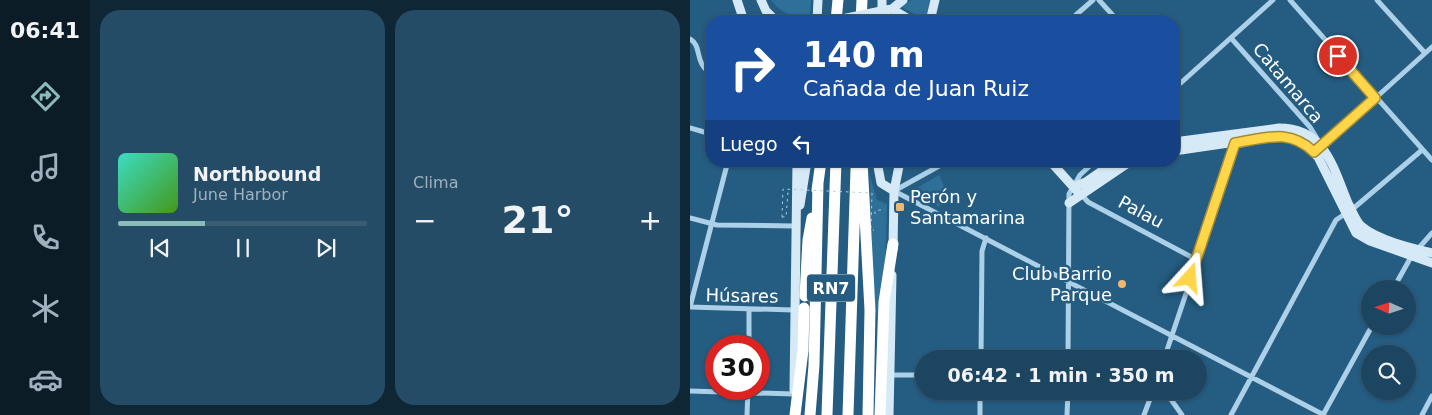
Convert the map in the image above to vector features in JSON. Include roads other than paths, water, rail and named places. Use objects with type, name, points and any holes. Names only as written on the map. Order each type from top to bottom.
[{"type":"highway","points":[[837,15],[839,0]]},
{"type":"highway","points":[[861,15],[862,0]]},
{"type":"highway","points":[[805,296],[808,240],[820,167]]},
{"type":"highway","name":"RN7","points":[[827,415],[836,167]]},
{"type":"highway","name":"RN7","points":[[848,415],[856,167]]},
{"type":"highway","points":[[862,167],[870,310],[868,415]]},
{"type":"highway","points":[[810,415],[814,356],[818,183]]},
{"type":"highway","points":[[880,415],[883,308],[893,244]]},
{"type":"highway","points":[[794,415],[803,350],[799,309]]},
{"type":"main road","points":[[737,0],[742,15]]},
{"type":"main road","points":[[761,0],[770,15]]},
{"type":"main road","points":[[817,15],[818,0]]},
{"type":"main road","points":[[882,0],[882,15]]},
{"type":"main road","points":[[865,15],[889,10],[903,0]]},
{"type":"main road","points":[[931,15],[935,0]]},
{"type":"main road","points":[[889,10],[899,15]]},
{"type":"main road","points":[[1180,150],[1279,128],[1293,129],[1308,134],[1348,211],[1353,228],[1361,237],[1413,253],[1432,263]]},
{"type":"main road","points":[[1180,142],[1236,138]]},
{"type":"main road","points":[[794,415],[799,309],[795,226],[797,167]]},
{"type":"main road","points":[[795,226],[806,181],[807,167]]},
{"type":"main road","points":[[878,167],[881,184],[894,191]]},
{"type":"main road","points":[[879,176],[881,167]]},
{"type":"main road","points":[[889,415],[893,208],[899,167]]},
{"type":"main road","name":"Palau","points":[[1056,167],[1081,194]]},
{"type":"main road","points":[[1074,187],[1086,182],[1107,167]]},
{"type":"main road","points":[[1069,203],[1122,167]]},
{"type":"main road","points":[[1413,253],[1432,253]]},
{"type":"street","points":[[1076,15],[1093,0]]},
{"type":"street","points":[[1099,0],[1113,15]]},
{"type":"street","points":[[1180,83],[1273,0]]},
{"type":"street","points":[[1290,0],[1432,160]]},
{"type":"street","points":[[1377,0],[1425,53]]},
{"type":"street","name":"Catamarca","points":[[1231,38],[1310,127],[1318,150]]},
{"type":"street","points":[[690,39],[696,46],[701,65],[705,69]]},
{"type":"street","points":[[1318,150],[1432,47]]},
{"type":"street","points":[[690,128],[705,132]]},
{"type":"street","points":[[1167,350],[1236,138]]},
{"type":"street","points":[[1231,415],[1332,226],[1422,150]]},
{"type":"street","points":[[690,307],[726,167]]},
{"type":"street","points":[[894,191],[937,167]]},
{"type":"street","points":[[1068,350],[1069,194],[1080,175],[1089,167]]},
{"type":"street","points":[[894,191],[1324,415],[1367,335]]},
{"type":"street","name":"Palau","points":[[1081,194],[1088,202],[1196,260]]},
{"type":"street","points":[[690,218],[711,224],[795,226]]},
{"type":"street","points":[[1398,280],[1413,253],[1432,233]]},
{"type":"street","points":[[981,350],[982,251],[986,238]]},
{"type":"street","name":"Húsares","points":[[690,307],[749,310],[799,309]]},
{"type":"street","points":[[749,310],[749,335]]},
{"type":"street","points":[[890,375],[915,376]]},
{"type":"street","points":[[690,391],[705,391]]},
{"type":"street","points":[[770,392],[794,394]]},
{"type":"street","points":[[1422,415],[1432,396]]},
{"type":"street","points":[[747,415],[748,400]]},
{"type":"street","points":[[980,400],[980,415]]},
{"type":"street","points":[[1067,415],[1068,400]]},
{"type":"street","points":[[1144,415],[1150,400]]},
{"type":"street","points":[[1171,400],[1182,415]]},
{"type":"place","name":"Perón y Santamarina","points":[[900,207]]},
{"type":"place","name":"Club Barrio Parque","points":[[1122,284]]}]
